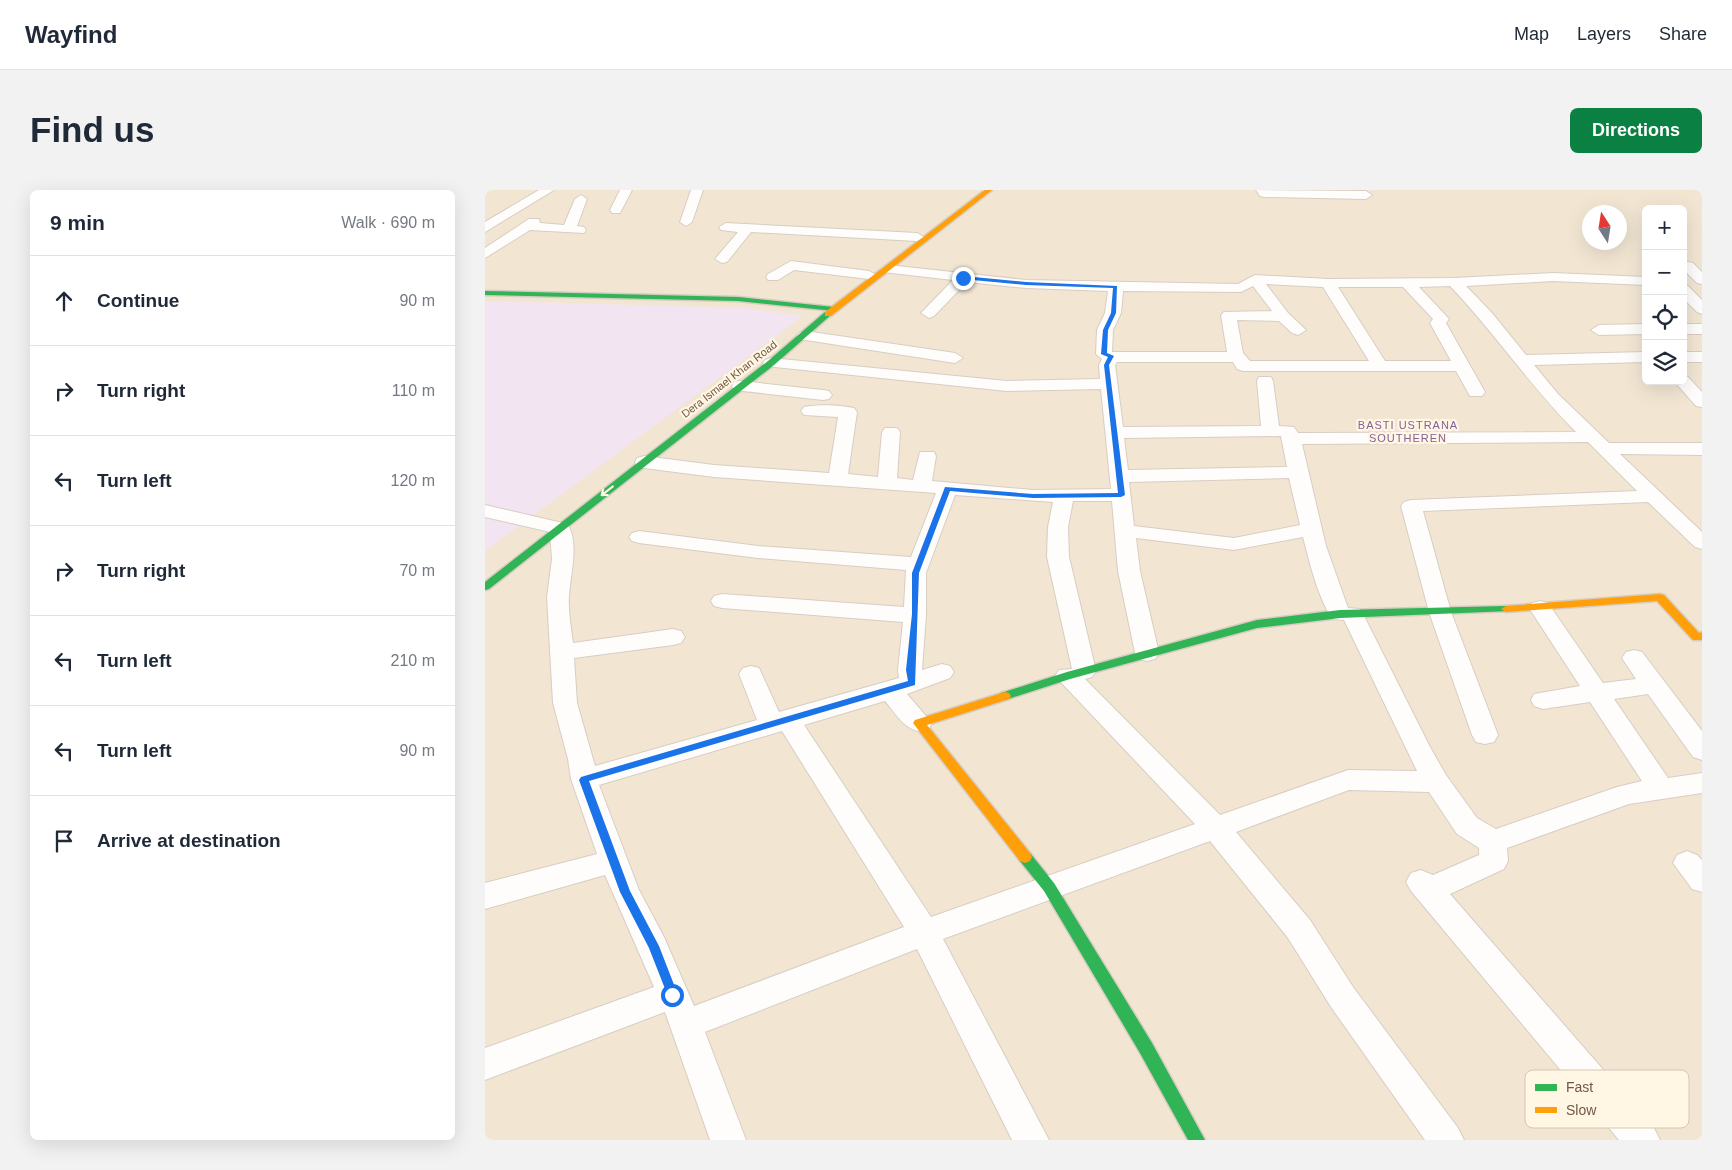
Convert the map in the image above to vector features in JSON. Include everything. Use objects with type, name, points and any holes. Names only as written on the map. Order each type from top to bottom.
[{"type":"main road","name":"Dera Ismael Khan Road","points":[[485,573],[644,462],[805,336],[829,309],[869,275],[978,190]]},
{"type":"main road","name":"Dera Ismael Khan Road","points":[[485,587],[553,527],[796,333],[888,269],[989,190]]},
{"type":"main road","points":[[485,293],[738,299],[829,309]]},
{"type":"main road","points":[[1197,1140],[1146,1048],[1049,887],[919,723],[1147,653],[1257,624],[1346,614],[1540,608],[1660,597],[1697,637],[1702,636]]},
{"type":"street","points":[[485,228],[548,190]]},
{"type":"street","points":[[616,210],[626,190]]},
{"type":"street","points":[[686,222],[697,190]]},
{"type":"street","points":[[1262,190],[1264,193],[1365,193],[1380,190]]},
{"type":"street","points":[[485,254],[531,224],[567,235],[581,199]]},
{"type":"street","points":[[495,208],[514,209]]},
{"type":"street","points":[[726,226],[917,237]]},
{"type":"street","points":[[722,259],[748,228]]},
{"type":"street","points":[[773,277],[791,266],[869,275]]},
{"type":"street","points":[[888,269],[1026,284],[1115,287],[1241,288],[1255,279],[1328,283],[1454,282],[1553,277],[1642,281]]},
{"type":"street","points":[[929,313],[963,278]]},
{"type":"street","points":[[1255,279],[1283,316],[1298,330]]},
{"type":"street","points":[[1454,282],[1487,316],[1552,398],[1699,538]]},
{"type":"street","points":[[1328,283],[1380,366]]},
{"type":"street","points":[[1408,283],[1441,319],[1437,323],[1477,392]]},
{"type":"street","points":[[1115,287],[1113,313],[1105,330],[1104,354],[1111,356],[1240,357],[1243,366],[1461,366]]},
{"type":"street","points":[[1687,292],[1701,306]]},
{"type":"street","points":[[1236,357],[1229,315],[1283,316]]},
{"type":"street","points":[[1687,329],[1702,329]]},
{"type":"street","points":[[1628,358],[1599,330],[1642,330]]},
{"type":"street","points":[[805,336],[955,358]]},
{"type":"street","points":[[1111,356],[1107,365],[1129,571],[1147,653]]},
{"type":"street","points":[[1520,360],[1642,357]]},
{"type":"street","points":[[1687,357],[1702,357]]},
{"type":"street","points":[[771,363],[1007,386],[1109,384]]},
{"type":"street","points":[[1265,382],[1271,431]]},
{"type":"street","points":[[1686,385],[1702,402]]},
{"type":"street","points":[[740,386],[823,395],[810,411],[848,412],[837,478]]},
{"type":"street","points":[[1114,433],[1288,431],[1292,439],[1297,472],[1331,594],[1346,614],[1437,782],[1467,826],[1493,842]]},
{"type":"street","points":[[887,483],[891,432]]},
{"type":"street","points":[[1292,439],[1599,442],[1702,449]]},
{"type":"street","points":[[921,486],[927,456]]},
{"type":"street","points":[[644,462],[714,471],[837,478],[1033,496],[1064,495],[1120,485],[1297,472]]},
{"type":"street","points":[[901,687],[910,670],[915,614],[915,573],[947,489]]},
{"type":"street","points":[[1064,495],[1058,527],[1059,557],[1076,674],[1216,828],[1299,929],[1342,997],[1446,1140]]},
{"type":"street","points":[[1485,735],[1440,612],[1411,506],[1653,496]]},
{"type":"street","points":[[485,511],[553,527],[563,559],[558,597],[565,704],[581,759],[584,780],[625,892],[653,946],[672,995],[686,1024],[728,1140]]},
{"type":"street","points":[[1126,531],[1233,544],[1313,529]]},
{"type":"street","points":[[639,537],[758,552],[919,564]]},
{"type":"street","points":[[722,601],[915,614]]},
{"type":"street","points":[[1540,608],[1662,790]]},
{"type":"street","points":[[562,652],[673,637]]},
{"type":"street","points":[[1634,658],[1702,750]]},
{"type":"street","points":[[584,780],[901,687],[942,672]]},
{"type":"street","points":[[751,674],[779,722],[924,932],[1031,1140]]},
{"type":"street","points":[[1543,700],[1653,685]]},
{"type":"street","points":[[901,687],[919,723]]},
{"type":"street","points":[[686,1024],[924,932],[1348,780],[1437,782]]},
{"type":"street","points":[[1493,842],[1627,794],[1702,783]]},
{"type":"street","points":[[1493,842],[1493,861],[1425,886],[1583,1070]]},
{"type":"street","points":[[485,896],[614,861]]},
{"type":"street","points":[[485,1064],[672,995]]},
{"type":"street","points":[[1632,1128],[1642,1140]]},
{"type":"shaded area","points":[[485,190],[1702,190],[1702,1140],[485,1140]]},
{"type":"shaded area","points":[[485,301],[746,308],[803,316],[485,551]]},
{"type":"traffic: fast","points":[[485,293],[738,299],[834,309]]},
{"type":"traffic: fast","points":[[485,587],[771,363],[828,314]]},
{"type":"traffic: fast","points":[[1005,696],[1067,676],[1257,624],[1340,614],[1506,609]]},
{"type":"traffic: fast","points":[[1025,857],[1049,887],[1146,1048],[1197,1140]]},
{"type":"traffic: slow","points":[[828,314],[989,190]]},
{"type":"traffic: slow","points":[[1506,609],[1660,597],[1697,637],[1702,636]]},
{"type":"traffic: slow","points":[[1005,696],[919,723],[1025,857]]},
{"type":"district","name":"BASTI USTRANA SOUTHEREN","points":[[1408,431]]},
{"type":"route","points":[[672,995],[653,946],[625,892],[584,780],[912,683],[910,670],[915,614],[915,573],[947,489],[1033,496],[1121,495],[1107,365],[1111,356],[1104,354],[1105,330],[1113,313],[1115,287],[1026,284],[963,278]]}]
